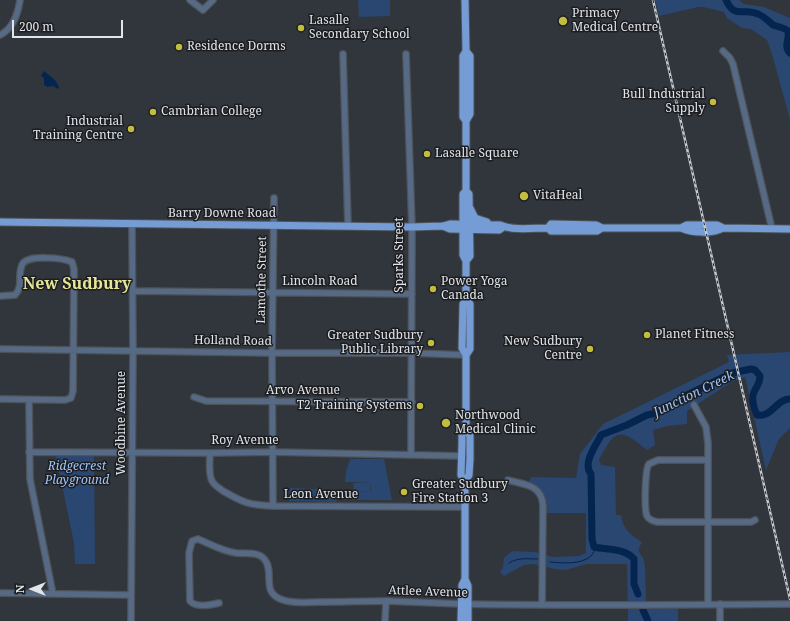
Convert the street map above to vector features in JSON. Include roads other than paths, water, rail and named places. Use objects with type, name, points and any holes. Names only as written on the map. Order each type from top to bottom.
[{"type":"main road","points":[[465,0],[466,51],[463,56],[463,117],[466,122],[466,191],[464,194],[466,227],[470,246],[470,256],[466,261]]},
{"type":"main road","points":[[465,482],[461,475],[462,436],[466,429],[466,355],[470,349],[470,304],[466,299],[466,261],[463,255],[469,206],[469,194],[466,191]]},
{"type":"main road","points":[[469,206],[477,219],[496,225]]},
{"type":"main road","name":"Barry Downe Road","points":[[0,222],[412,227],[443,226],[450,229],[496,225],[505,227],[548,228],[551,231],[597,231],[602,228],[681,228],[688,231],[706,232],[717,231],[723,228],[790,229]]},
{"type":"main road","name":"Barry Downe Road","points":[[466,227],[480,230],[499,230],[505,227]]},
{"type":"main road","points":[[470,246],[472,237],[480,230]]},
{"type":"main road","points":[[461,621],[468,586],[465,579],[465,482],[469,475],[470,436],[466,429]]},
{"type":"main road","points":[[465,604],[468,621]]},
{"type":"street","points":[[0,35],[7,32],[11,27],[19,8],[20,0]]},
{"type":"street","points":[[190,0],[203,10],[213,0]]},
{"type":"street","points":[[723,51],[733,64],[772,229]]},
{"type":"street","points":[[343,54],[348,226]]},
{"type":"street","name":"Sparks Street","points":[[406,54],[412,227],[411,455]]},
{"type":"street","name":"Lamothe Street","points":[[273,506],[272,353],[274,198]]},
{"type":"street","name":"Woodbine Avenue","points":[[131,621],[133,452],[132,224]]},
{"type":"street","points":[[0,296],[15,296],[20,290],[22,265],[25,260],[32,258],[66,259],[72,262],[74,269],[73,391],[71,398],[66,400],[0,399]]},
{"type":"street","name":"Lincoln Road","points":[[133,291],[412,294]]},
{"type":"street","name":"Holland Road","points":[[0,349],[272,353],[411,353],[466,355]]},
{"type":"street","name":"Arvo Avenue","points":[[194,397],[206,401],[412,402]]},
{"type":"street","points":[[29,400],[30,479],[53,594]]},
{"type":"street","points":[[694,405],[706,427],[708,443],[708,604]]},
{"type":"street","name":"Roy Avenue","points":[[29,452],[273,452],[462,456]]},
{"type":"street","name":"Leon Avenue","points":[[210,453],[210,474],[212,481],[216,486],[242,502],[251,505],[465,507]]},
{"type":"street","points":[[708,460],[658,460],[652,462],[647,467],[646,471],[647,515],[652,521],[751,522],[755,520]]},
{"type":"street","points":[[508,480],[528,484],[536,490],[542,498],[542,605]]},
{"type":"street","name":"Attlee Avenue","points":[[219,604],[209,606],[192,604],[190,601],[189,553],[192,541],[194,539],[198,539],[226,551],[260,555],[265,560],[268,567],[268,581],[271,591],[276,597],[284,600],[299,602],[386,601],[542,605],[790,604]]},
{"type":"street","points":[[0,593],[131,595]]},
{"type":"street","points":[[385,621],[386,601]]},
{"type":"street","points":[[720,604],[720,621]]},
{"type":"waterway","name":"Junction Creek","points":[[726,0],[733,10],[740,12],[753,12],[764,17],[773,25],[788,31],[787,48],[790,53]]},
{"type":"waterway","name":"Junction Creek","points":[[638,594],[634,584],[634,559],[630,555],[621,551],[594,547],[592,539],[591,474],[588,465],[591,454],[601,435],[647,415],[657,413],[668,408],[685,396],[732,373],[751,369],[755,370],[760,376],[759,383],[753,397],[757,415],[767,414],[781,402],[790,399]]},
{"type":"waterway","points":[[550,562],[571,563],[582,561],[591,556],[596,547]]},
{"type":"waterway","points":[[509,563],[520,559],[538,559]]},
{"type":"waterway","name":"Junction Creek","points":[[643,610],[648,621]]},
{"type":"railway","points":[[653,0],[790,599]]},
{"type":"place","name":"Primacy Medical Centre","points":[[563,21]]},
{"type":"place","name":"Lasalle Secondary School","points":[[301,28]]},
{"type":"place","name":"Residence Dorms","points":[[179,47]]},
{"type":"place","name":"Bull Industrial Supply","points":[[713,102]]},
{"type":"place","name":"Cambrian College","points":[[153,112]]},
{"type":"place","name":"Industrial Training Centre","points":[[131,129]]},
{"type":"place","name":"Lasalle Square","points":[[427,154]]},
{"type":"place","name":"VitaHeal","points":[[524,196]]},
{"type":"place","name":"Power Yoga Canada","points":[[433,289]]},
{"type":"place","name":"Planet Fitness","points":[[647,335]]},
{"type":"place","name":"Greater Sudbury Public Library","points":[[431,343]]},
{"type":"place","name":"New Sudbury Centre","points":[[590,349]]},
{"type":"place","name":"T2 Training Systems","points":[[420,406]]},
{"type":"place","name":"Northwood Medical Clinic","points":[[446,423]]},
{"type":"place","name":"Greater Sudbury Fire Station 3","points":[[404,492]]},
{"type":"district","name":"New Sudbury","points":[[77,284]]},
{"type":"park label","name":"Ridgecrest Playground","points":[[77,474]]}]
